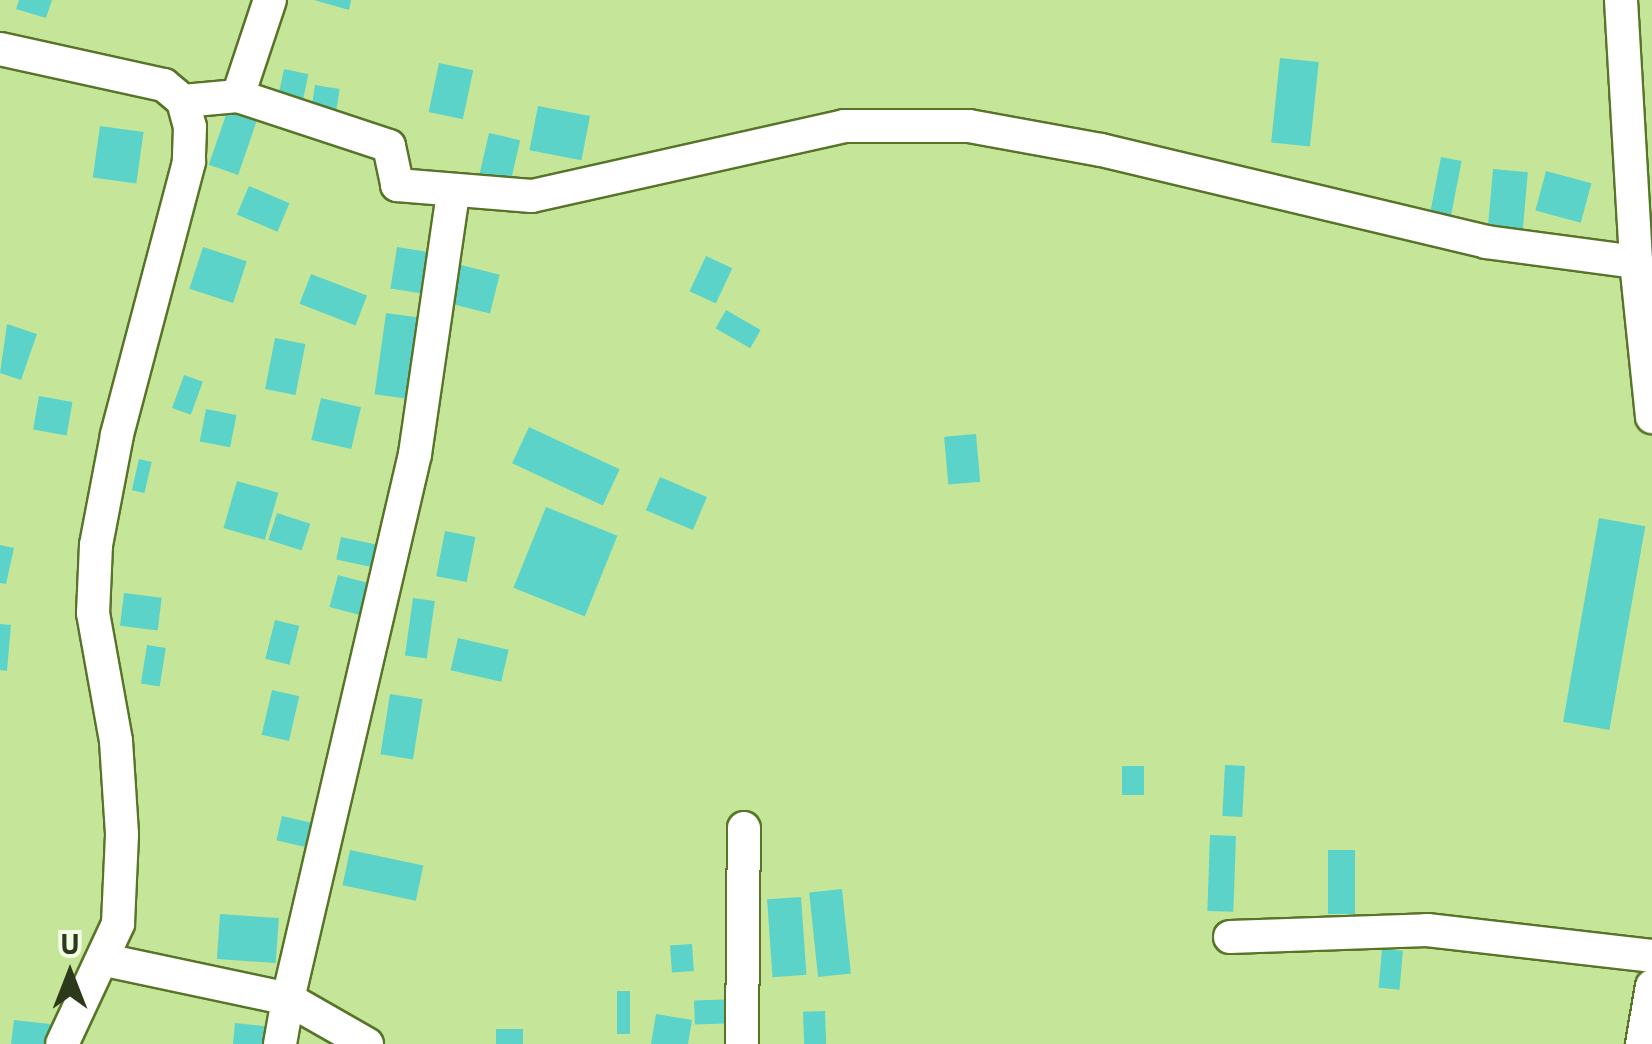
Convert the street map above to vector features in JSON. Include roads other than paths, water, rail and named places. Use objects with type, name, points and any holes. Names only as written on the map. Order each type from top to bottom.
[{"type":"street","points":[[238,96],[270,0]]},
{"type":"street","points":[[1621,0],[1636,262],[1652,417]]},
{"type":"street","points":[[0,49],[134,74],[164,85],[184,102],[189,162],[117,435],[96,545],[93,613],[116,742],[123,865],[118,924],[105,960],[62,1044]]},
{"type":"street","points":[[184,102],[238,96],[389,146],[395,151],[394,183],[453,193],[532,196],[844,126],[952,125],[1101,150],[1486,242],[1636,262]]},
{"type":"street","points":[[280,1044],[415,454],[453,193]]},
{"type":"street","points":[[742,1044],[744,828]]},
{"type":"street","points":[[1230,937],[1427,930],[1652,956]]},
{"type":"street","points":[[105,960],[288,999],[367,1044]]},
{"type":"street","points":[[1642,1044],[1652,986]]}]
